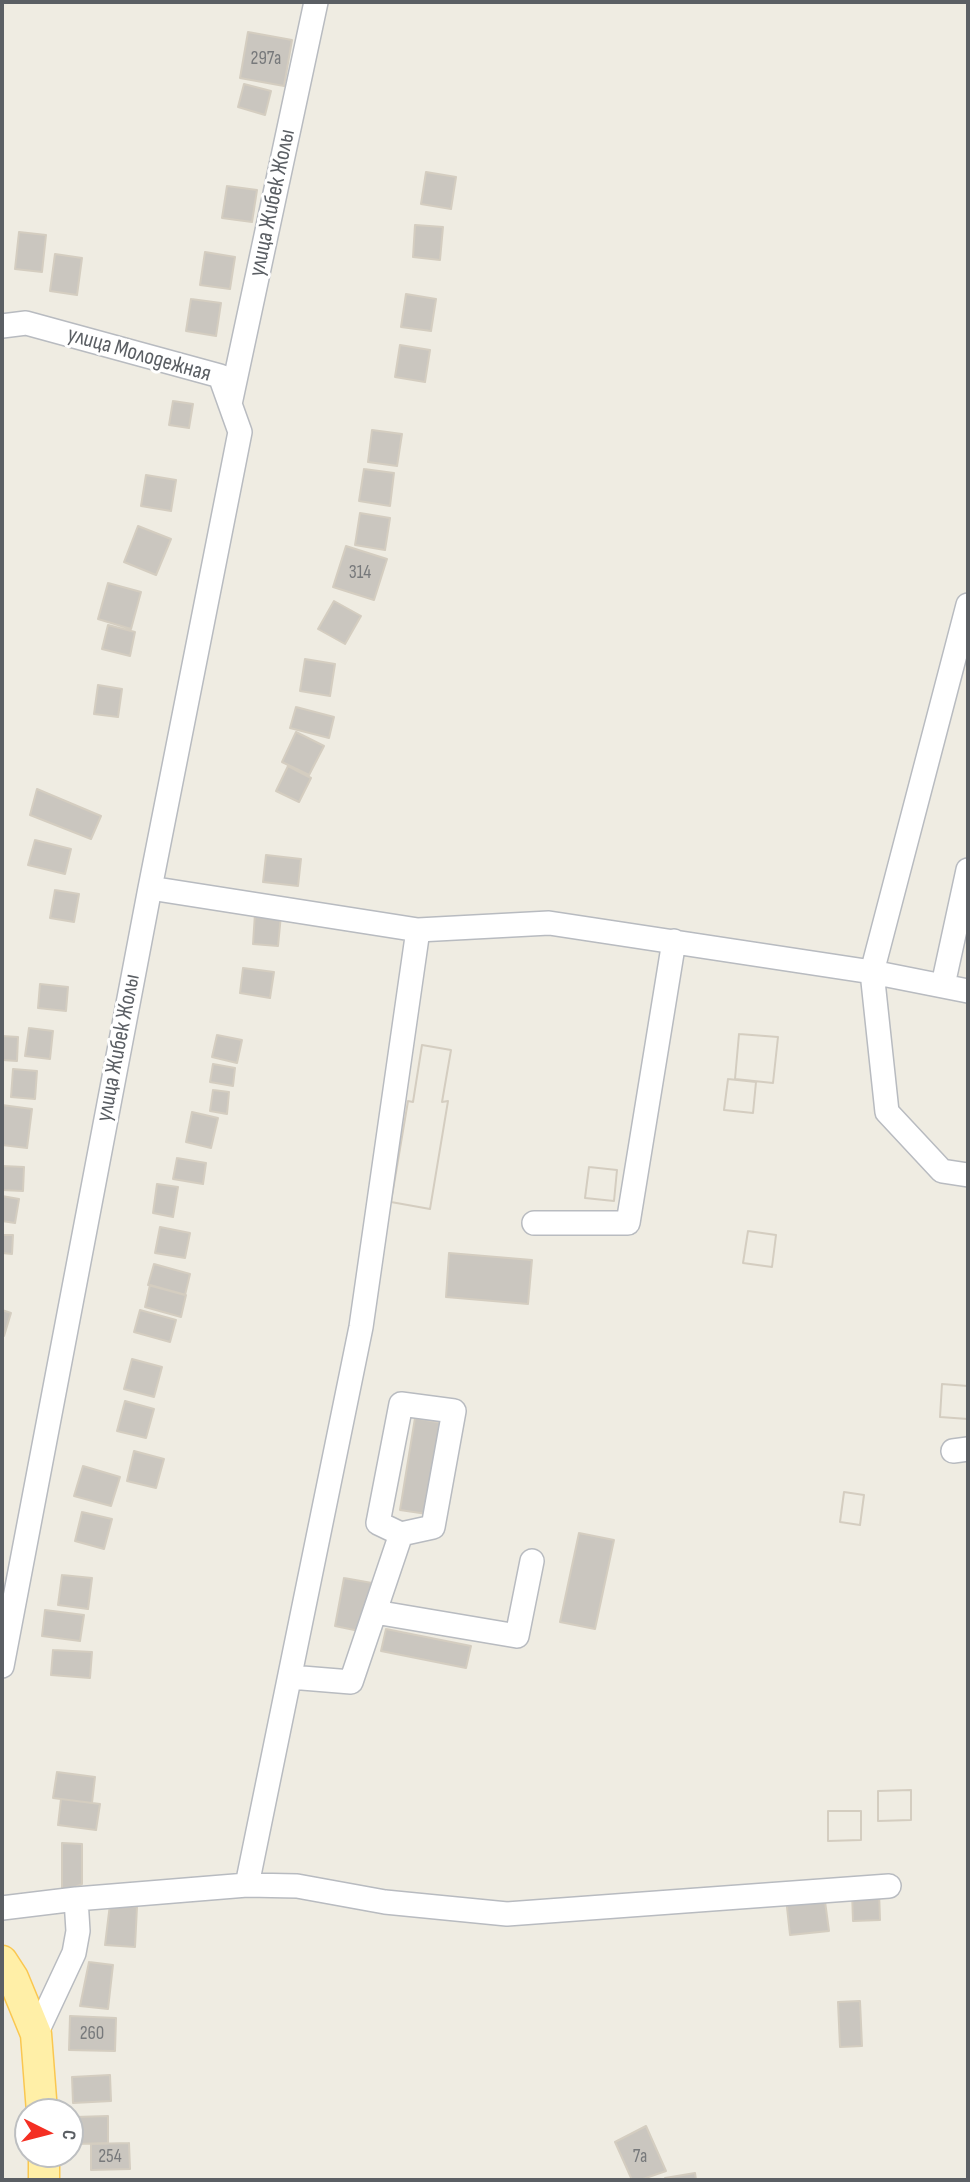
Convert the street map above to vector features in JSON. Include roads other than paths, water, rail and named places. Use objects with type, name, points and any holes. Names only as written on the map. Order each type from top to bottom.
[{"type":"main road","points":[[2,1961],[13,1978],[36,2034],[41,2098]]},
{"type":"street","name":"улица Жибек Жолы","points":[[230,404],[316,2]]},
{"type":"street","name":"улица Молодежная","points":[[2,327],[26,323],[220,376],[240,432]]},
{"type":"street","name":"улица Жибек Жолы","points":[[2,1666],[240,432]]},
{"type":"street","points":[[968,605],[872,972],[887,1112],[942,1171],[968,1175]]},
{"type":"street","points":[[943,985],[968,870]]},
{"type":"street","points":[[150,888],[418,930],[549,923],[872,972],[968,991]]},
{"type":"street","points":[[247,1885],[361,1327],[418,930]]},
{"type":"street","points":[[534,1223],[628,1223],[674,941]]},
{"type":"street","points":[[401,1404],[454,1411],[433,1527],[401,1534],[377,1523],[401,1404]]},
{"type":"street","points":[[290,1677],[351,1682],[401,1534]]},
{"type":"street","points":[[375,1612],[517,1636],[532,1561]]},
{"type":"street","points":[[2,1908],[247,1885],[296,1886],[385,1902],[507,1914],[889,1886]]},
{"type":"street","points":[[36,2034],[74,1953],[78,1931],[76,1899]]}]
